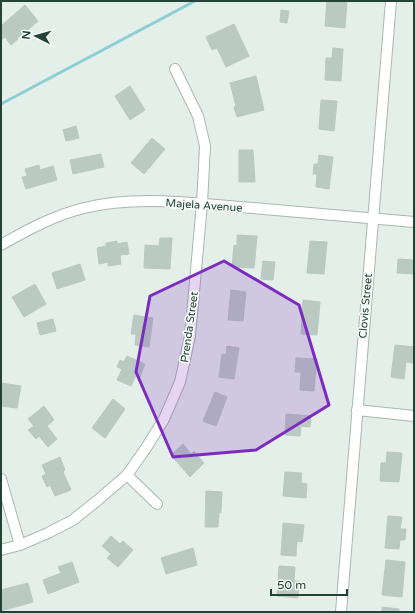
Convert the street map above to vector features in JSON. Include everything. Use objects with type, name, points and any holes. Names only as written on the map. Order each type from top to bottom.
[{"type":"street","name":"Clovis Street","points":[[341,612],[391,1]]},
{"type":"street","name":"Prenda Street","points":[[1,550],[20,545],[73,520],[127,475],[164,419],[180,382],[190,336],[202,204],[205,146],[198,116],[175,69]]},
{"type":"street","name":"Majela Avenue","points":[[1,245],[21,233],[84,208],[110,203],[139,201],[202,204],[414,222]]},
{"type":"street","points":[[357,410],[414,416]]},
{"type":"street","points":[[127,475],[157,504]]},
{"type":"street","points":[[1,480],[20,545]]},
{"type":"highlighted area","points":[[224,261],[299,305],[329,405],[256,450],[173,457],[136,372],[150,296]]},
{"type":"building","points":[[327,1],[347,1],[345,28],[325,26]]},
{"type":"building","points":[[25,5],[38,21],[11,45],[5,37],[1,40],[1,26]]},
{"type":"building","points":[[281,10],[289,11],[287,23],[280,22]]},
{"type":"building","points":[[234,24],[249,56],[226,67],[217,48],[212,50],[206,37]]},
{"type":"building","points":[[333,48],[343,49],[341,81],[325,80],[326,58],[332,58]]},
{"type":"building","points":[[256,76],[264,110],[237,117],[234,107],[236,106],[230,83]]},
{"type":"building","points":[[130,86],[145,110],[130,120],[115,96]]},
{"type":"building","points":[[321,100],[337,101],[334,131],[319,129]]},
{"type":"building","points":[[76,126],[79,138],[66,141],[63,130]]},
{"type":"building","points":[[152,138],[165,149],[144,174],[131,163]]},
{"type":"building","points":[[239,150],[253,150],[255,182],[239,182]]},
{"type":"building","points":[[101,154],[104,167],[73,174],[70,160]]},
{"type":"building","points":[[319,155],[333,157],[329,189],[316,187],[317,174],[313,174],[314,164],[318,164]]},
{"type":"building","points":[[39,165],[40,170],[53,166],[57,180],[26,189],[22,177],[27,176],[25,169]]},
{"type":"building","points":[[237,235],[257,236],[254,268],[232,267],[234,245],[237,246]]},
{"type":"building","points":[[160,238],[172,238],[170,269],[144,268],[145,245],[159,246]]},
{"type":"building","points":[[117,241],[117,244],[127,242],[129,254],[120,255],[121,264],[108,266],[108,262],[99,264],[97,248],[106,246],[106,243]]},
{"type":"building","points":[[310,241],[327,242],[324,274],[307,273]]},
{"type":"building","points":[[398,259],[414,260],[414,274],[397,273]]},
{"type":"building","points":[[263,261],[275,262],[273,280],[261,279]]},
{"type":"building","points":[[80,264],[85,280],[57,289],[52,273]]},
{"type":"building","points":[[35,284],[46,304],[24,317],[12,297]]},
{"type":"building","points":[[231,290],[246,292],[243,321],[228,320]]},
{"type":"building","points":[[303,300],[320,302],[317,335],[301,334]]},
{"type":"building","points":[[134,315],[153,318],[149,347],[135,345],[136,334],[131,334]]},
{"type":"building","points":[[53,319],[56,331],[40,335],[37,323]]},
{"type":"building","points":[[395,345],[414,347],[413,363],[406,362],[404,379],[391,377]]},
{"type":"building","points":[[227,346],[239,348],[234,379],[219,377],[222,354],[226,355]]},
{"type":"building","points":[[127,356],[145,364],[140,377],[136,375],[131,386],[117,380],[122,369],[117,367],[120,360],[124,362]]},
{"type":"building","points":[[296,358],[317,359],[314,391],[300,390],[301,372],[295,372]]},
{"type":"building","points":[[1,383],[21,386],[17,408],[1,406]]},
{"type":"building","points":[[215,392],[227,397],[216,426],[203,421]]},
{"type":"building","points":[[113,399],[125,409],[105,438],[92,428]]},
{"type":"building","points":[[44,406],[54,420],[47,426],[57,439],[48,447],[39,436],[36,439],[28,430],[34,426],[28,419]]},
{"type":"building","points":[[286,414],[311,416],[310,427],[301,426],[300,436],[285,435]]},
{"type":"building","points":[[183,444],[191,454],[194,451],[204,463],[190,477],[171,455]]},
{"type":"building","points":[[387,452],[402,453],[399,482],[380,481],[381,463],[386,463]]},
{"type":"building","points":[[60,457],[65,470],[63,472],[71,490],[55,496],[50,485],[47,487],[42,476],[46,474],[42,465]]},
{"type":"building","points":[[285,472],[302,473],[301,483],[307,484],[306,498],[283,496]]},
{"type":"building","points":[[206,491],[222,492],[221,513],[219,513],[218,527],[205,527]]},
{"type":"building","points":[[388,516],[402,517],[400,529],[406,529],[405,540],[400,540],[399,549],[385,548]]},
{"type":"building","points":[[283,523],[304,525],[302,542],[297,541],[296,556],[281,555]]},
{"type":"building","points":[[111,536],[120,544],[123,541],[133,550],[118,567],[107,558],[111,554],[102,546]]},
{"type":"building","points":[[193,548],[197,565],[166,574],[161,558]]},
{"type":"building","points":[[386,560],[405,562],[402,597],[382,595]]},
{"type":"building","points":[[72,562],[79,582],[48,594],[43,580],[61,573],[58,567]]},
{"type":"building","points":[[279,566],[295,567],[294,581],[299,581],[298,598],[277,596]]},
{"type":"building","points":[[28,583],[33,602],[1,611],[1,590]]},
{"type":"building","points":[[382,607],[399,609],[399,612],[382,612]]},
{"type":"waterway","points":[[1,104],[195,1]]}]
